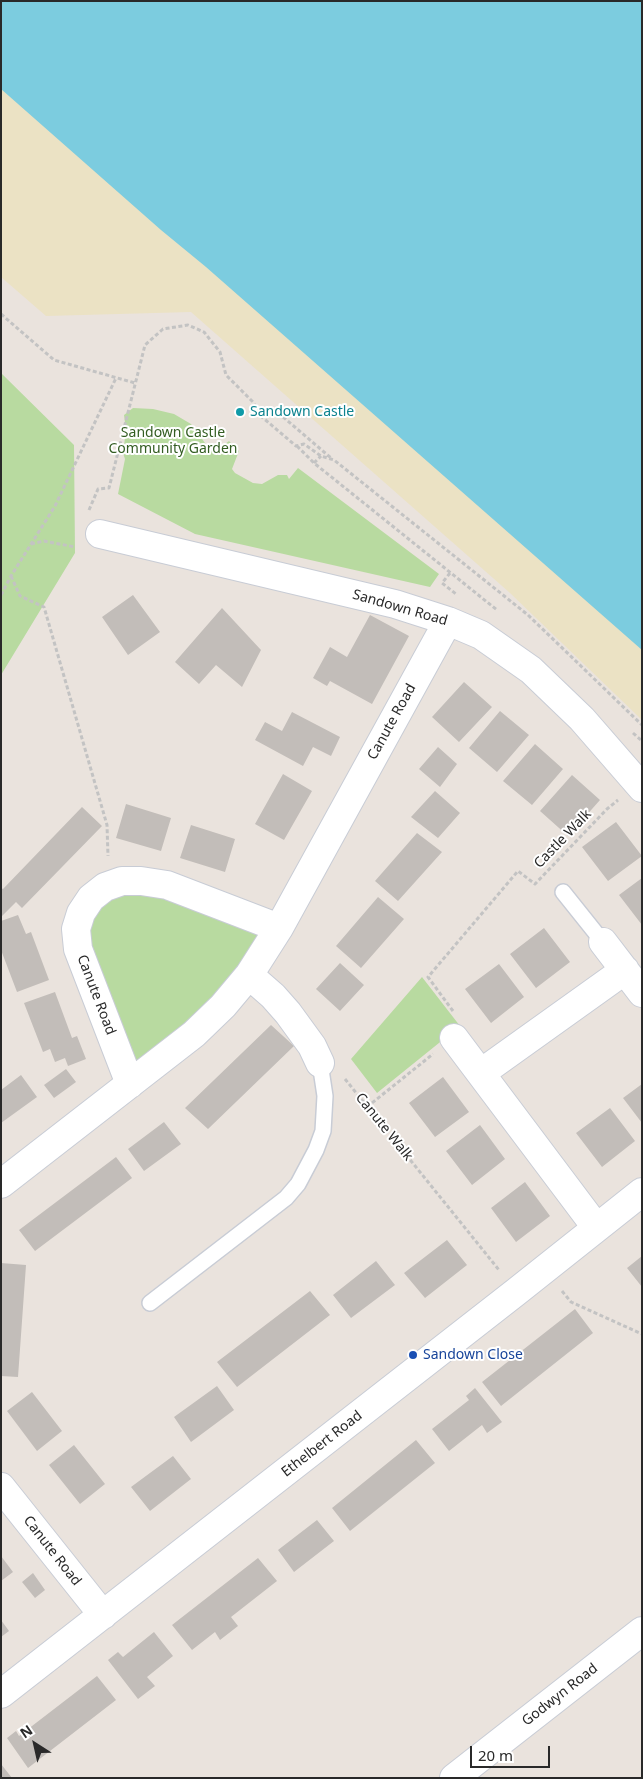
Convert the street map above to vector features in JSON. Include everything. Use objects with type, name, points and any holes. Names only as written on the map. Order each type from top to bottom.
[{"type":"street","name":"Sandown Road","points":[[89,537],[395,604],[448,621],[481,635],[531,670],[582,719],[640,785]]},
{"type":"street","name":"Canute Road","points":[[1,1184],[194,1034],[223,1006],[249,975],[278,928],[448,621]]},
{"type":"street","name":"Canute Road","points":[[130,1084],[78,948],[76,929],[81,913],[91,898],[105,887],[122,881],[141,881],[167,885],[278,928]]},
{"type":"street","points":[[603,942],[642,993]]},
{"type":"street","points":[[481,1073],[625,970]]},
{"type":"street","points":[[249,975],[273,996],[288,1013],[309,1041],[320,1062]]},
{"type":"street","points":[[454,1038],[596,1227]]},
{"type":"street","name":"Ethelbert Road","points":[[1,1694],[642,1192]]},
{"type":"street","name":"Canute Road","points":[[1,1487],[103,1615]]},
{"type":"street","name":"Godwyn Road","points":[[454,1778],[642,1630]]},
{"type":"lane","points":[[563,892],[603,942]]},
{"type":"lane","points":[[150,1303],[286,1198],[298,1184],[316,1150],[323,1131],[326,1096],[320,1062]]},
{"type":"path","points":[[1,314],[54,360],[135,384]]},
{"type":"path","points":[[30,544],[44,541],[75,548],[89,537],[85,518],[98,488],[109,488],[145,345],[163,329],[188,325],[204,332],[220,352],[226,374],[253,402],[262,417],[314,463],[502,615]]},
{"type":"path","points":[[1,595],[30,544],[55,506],[116,378]]},
{"type":"path","points":[[262,417],[268,411],[275,410],[334,460],[528,615],[642,725]]},
{"type":"path","points":[[296,446],[304,444],[321,456],[334,460]]},
{"type":"path","points":[[314,463],[321,456]]},
{"type":"path","points":[[450,573],[442,583],[450,589]]},
{"type":"path","points":[[11,576],[20,596],[44,607],[107,825],[108,864],[113,884]]},
{"type":"path","points":[[628,728],[642,741]]},
{"type":"path","name":"Castle Walk","points":[[428,977],[518,871],[535,884],[607,809],[640,785]]},
{"type":"path","name":"Canute Walk","points":[[320,1062],[332,1059],[345,1080],[516,1292]]},
{"type":"path","points":[[544,1270],[571,1302],[642,1334]]},
{"type":"green space","points":[[1,373],[74,445],[75,553],[1,675]]},
{"type":"green space","name":"Sandown Castle Community Garden","points":[[133,408],[153,409],[174,414],[191,424],[208,447],[219,450],[222,454],[228,449],[225,444],[229,441],[239,451],[232,469],[235,473],[253,483],[262,484],[278,475],[287,475],[289,479],[298,468],[439,574],[430,587],[195,534],[118,494],[125,459],[123,453],[126,430],[124,415]]},
{"type":"green space","points":[[122,881],[279,928],[130,1084],[81,913]]},
{"type":"green space","points":[[422,977],[460,1026],[377,1093],[351,1059]]},
{"type":"sand","points":[[1,1],[12,1],[642,541],[642,720],[510,593],[191,312],[46,316],[1,277]]},
{"type":"water","points":[[1,1],[642,1],[642,650],[1,89]]},
{"type":"building","points":[[133,595],[160,632],[128,655],[102,617]]},
{"type":"building","points":[[222,608],[261,650],[242,687],[216,665],[199,684],[175,662]]},
{"type":"building","points":[[370,615],[409,636],[372,704],[330,681],[327,686],[313,678],[330,647],[347,657]]},
{"type":"building","points":[[464,682],[492,707],[459,742],[432,717]]},
{"type":"building","points":[[500,711],[529,735],[497,772],[469,748]]},
{"type":"building","points":[[292,712],[340,737],[331,756],[313,747],[303,766],[255,740],[265,722],[282,731]]},
{"type":"building","points":[[535,744],[563,769],[532,805],[503,781]]},
{"type":"building","points":[[438,747],[457,764],[440,787],[419,769]]},
{"type":"building","points":[[283,774],[312,791],[284,840],[255,824]]},
{"type":"building","points":[[572,775],[600,800],[568,836],[540,811]]},
{"type":"building","points":[[435,791],[460,813],[438,838],[411,817]]},
{"type":"building","points":[[126,804],[171,818],[161,851],[116,838]]},
{"type":"building","points":[[82,807],[102,826],[22,908],[16,902],[1,917],[1,888],[3,889]]},
{"type":"building","points":[[616,822],[642,856],[608,881],[582,847]]},
{"type":"building","points":[[191,825],[235,839],[225,872],[180,858]]},
{"type":"building","points":[[417,833],[442,852],[398,901],[375,881]]},
{"type":"building","points":[[642,878],[642,925],[619,895]]},
{"type":"building","points":[[378,897],[404,919],[361,968],[336,946]]},
{"type":"building","points":[[18,915],[26,934],[31,932],[49,980],[17,992],[1,950],[1,921]]},
{"type":"building","points":[[544,928],[570,962],[536,988],[510,954]]},
{"type":"building","points":[[340,963],[364,985],[340,1011],[316,989]]},
{"type":"building","points":[[499,964],[524,997],[491,1023],[465,989]]},
{"type":"building","points":[[55,992],[72,1038],[77,1036],[86,1059],[68,1066],[65,1058],[55,1062],[50,1049],[43,1052],[24,1003]]},
{"type":"building","points":[[271,1025],[294,1046],[208,1129],[185,1108]]},
{"type":"building","points":[[66,1069],[76,1082],[54,1098],[44,1085]]},
{"type":"building","points":[[21,1075],[37,1097],[1,1123],[1,1090]]},
{"type":"building","points":[[443,1077],[469,1112],[435,1137],[409,1103]]},
{"type":"building","points":[[642,1084],[642,1123],[623,1098]]},
{"type":"building","points":[[610,1108],[635,1141],[602,1167],[576,1133]]},
{"type":"building","points":[[164,1122],[181,1144],[144,1171],[128,1149]]},
{"type":"building","points":[[480,1125],[505,1159],[472,1185],[446,1151]]},
{"type":"building","points":[[116,1157],[132,1178],[35,1251],[19,1230]]},
{"type":"building","points":[[525,1182],[550,1216],[516,1242],[491,1208]]},
{"type":"building","points":[[447,1240],[467,1265],[425,1298],[404,1273]]},
{"type":"building","points":[[642,1256],[642,1287],[627,1268]]},
{"type":"building","points":[[376,1261],[395,1285],[351,1318],[333,1295]]},
{"type":"building","points":[[1,1263],[26,1265],[18,1377],[1,1376]]},
{"type":"building","points":[[310,1291],[330,1315],[237,1387],[217,1362]]},
{"type":"building","points":[[575,1309],[593,1333],[501,1406],[482,1382]]},
{"type":"building","points":[[217,1386],[234,1410],[191,1442],[174,1417]]},
{"type":"building","points":[[475,1388],[502,1422],[487,1433],[482,1425],[449,1451],[432,1429],[469,1400],[466,1396]]},
{"type":"building","points":[[32,1392],[62,1431],[37,1451],[7,1411]]},
{"type":"building","points":[[416,1440],[435,1463],[350,1531],[332,1508]]},
{"type":"building","points":[[74,1445],[105,1484],[80,1504],[49,1465]]},
{"type":"building","points":[[173,1456],[191,1479],[150,1511],[131,1487]]},
{"type":"building","points":[[317,1520],[334,1541],[294,1572],[278,1550]]},
{"type":"building","points":[[1,1556],[13,1572],[1,1581]]},
{"type":"building","points":[[258,1558],[277,1581],[231,1617],[238,1626],[220,1640],[215,1632],[192,1650],[172,1625]]},
{"type":"building","points":[[33,1573],[45,1590],[35,1598],[22,1582]]},
{"type":"building","points":[[1,1620],[9,1631],[1,1637]]},
{"type":"building","points":[[154,1632],[173,1656],[147,1677],[155,1686],[138,1699],[108,1660],[118,1652],[123,1657]]},
{"type":"building","points":[[97,1676],[116,1700],[28,1768],[7,1738],[16,1731],[19,1736]]},
{"type":"building","points":[[1,1764],[12,1778],[1,1778]]},
{"type":"place","name":"Sandown Castle","points":[[240,412]]},
{"type":"place","name":"Sandown Close","points":[[413,1355]]}]
